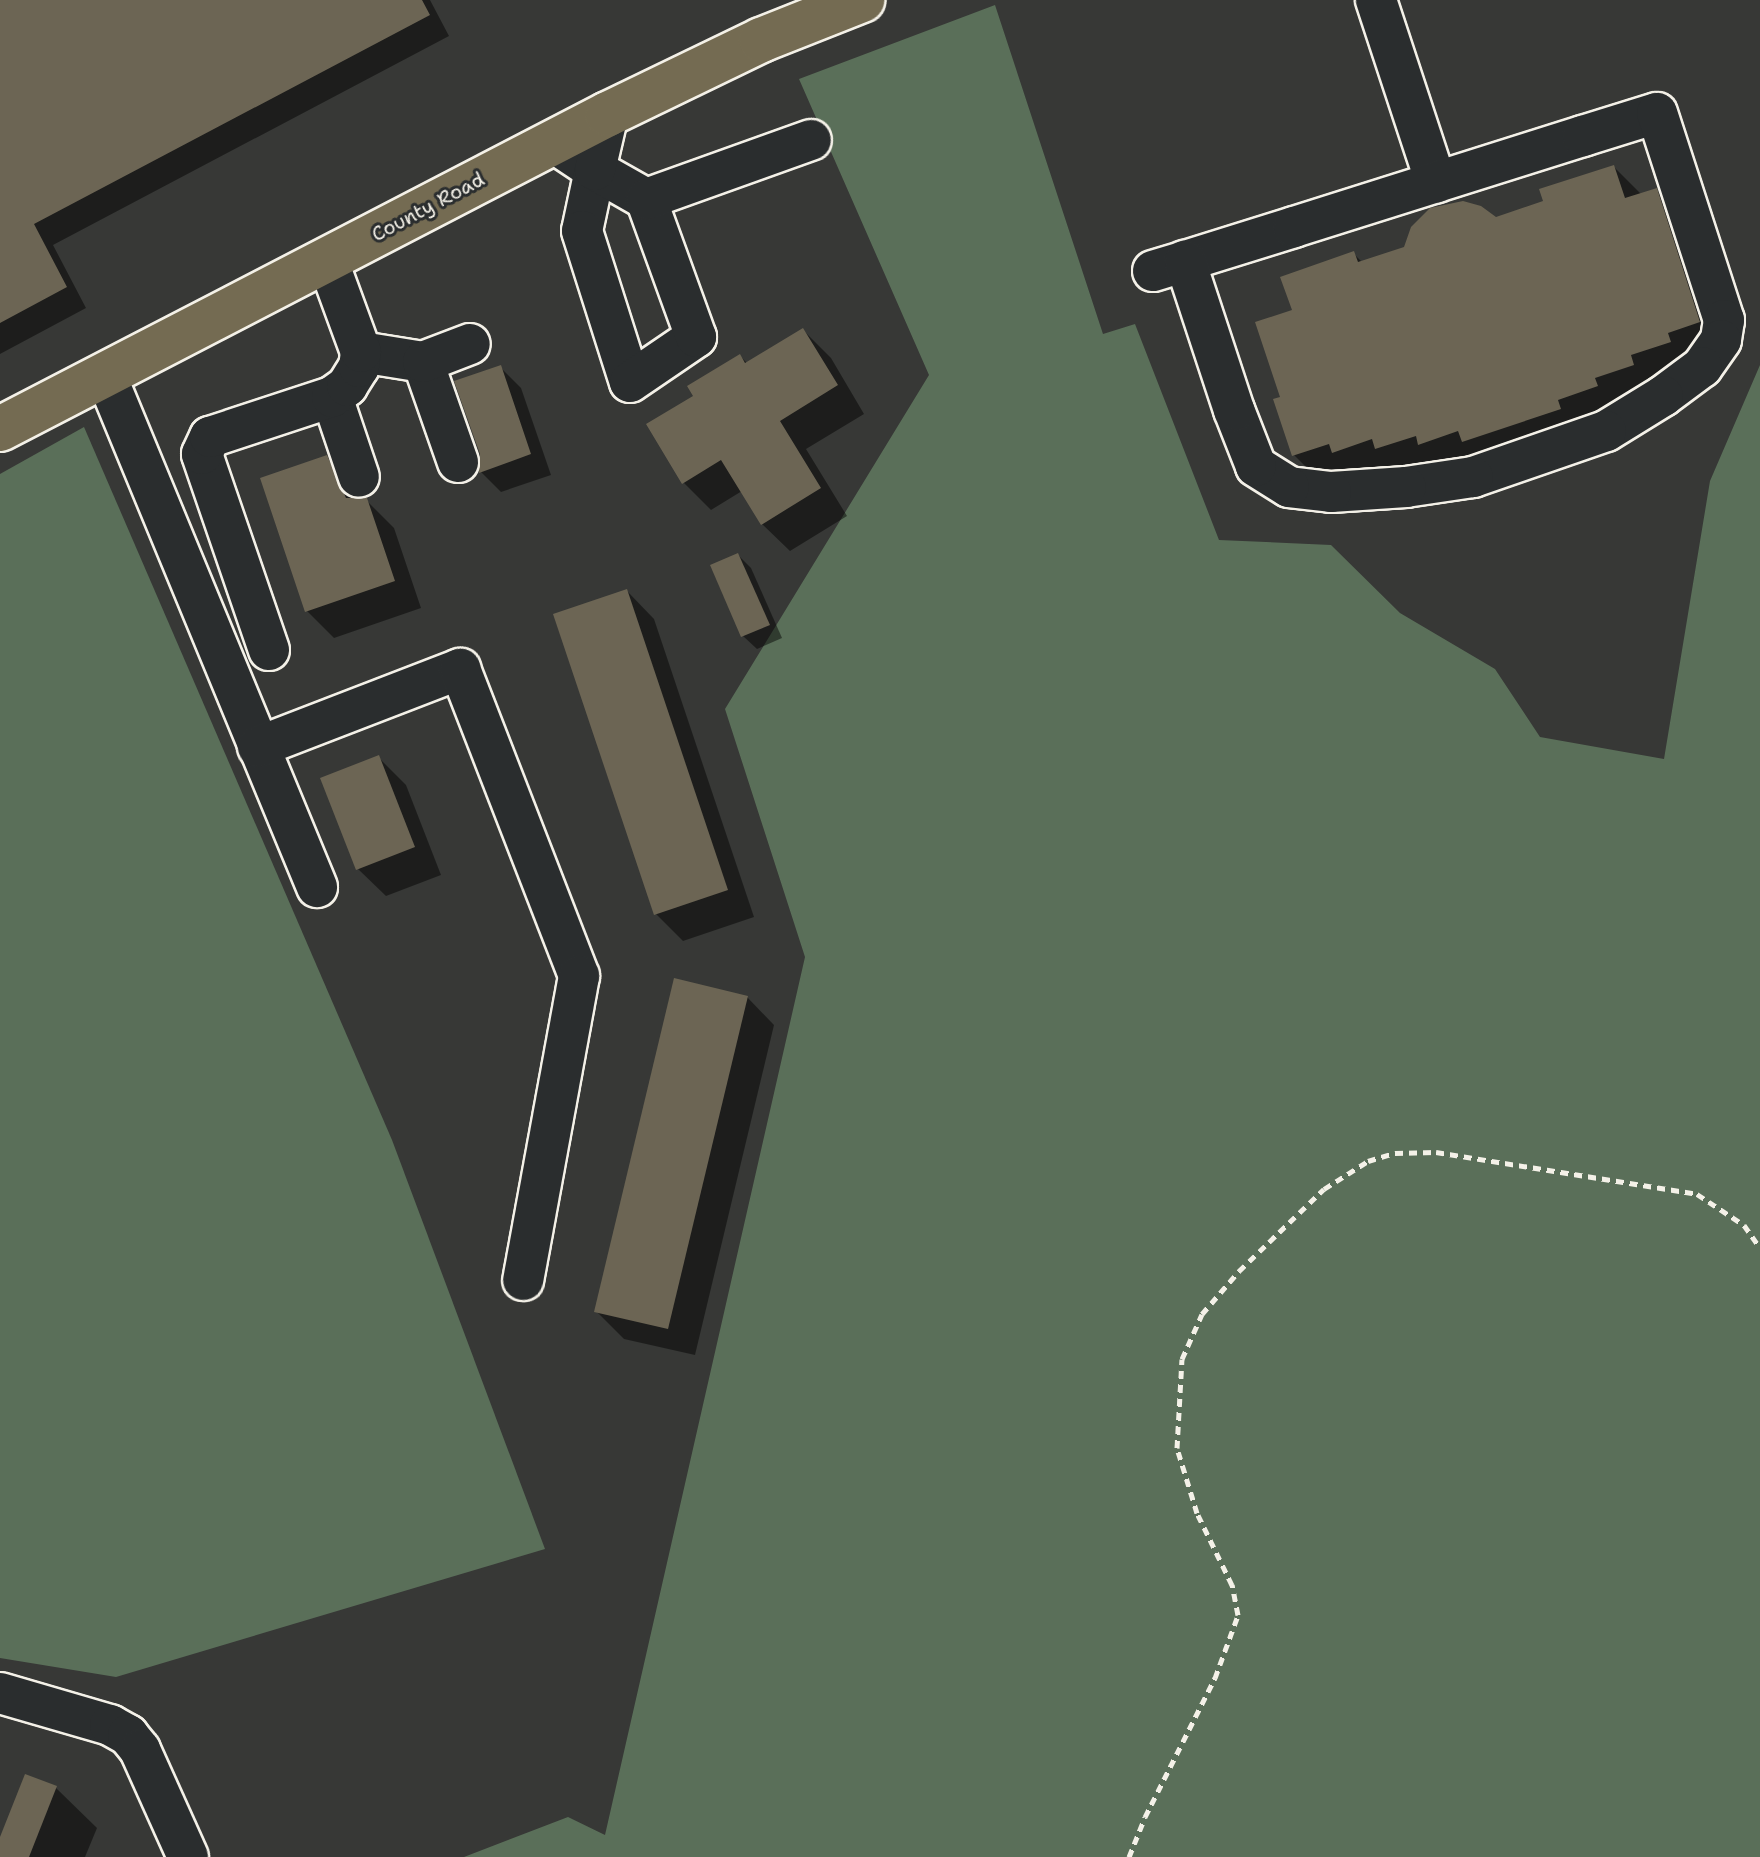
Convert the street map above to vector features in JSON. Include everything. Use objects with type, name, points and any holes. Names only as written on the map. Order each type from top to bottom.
[{"type":"main road","name":"County Road","points":[[0,429],[328,262],[608,114],[761,40],[862,0]]},
{"type":"lane","points":[[1376,0],[1436,182]]},
{"type":"lane","points":[[1657,113],[1724,320],[1721,340],[1702,367],[1663,396],[1606,431],[1535,458],[1473,477],[1406,487],[1331,492],[1289,487],[1256,466],[1169,266],[1436,182],[1657,113]]},
{"type":"lane","points":[[553,142],[595,170],[646,199],[696,337],[630,382],[582,231],[595,170],[608,114]]},
{"type":"lane","points":[[646,199],[811,140]]},
{"type":"lane","points":[[269,650],[206,466],[205,444],[220,432],[332,397],[347,386],[359,367],[361,352],[328,262]]},
{"type":"lane","points":[[361,352],[423,362],[470,344]]},
{"type":"lane","points":[[423,362],[458,462]]},
{"type":"lane","points":[[106,376],[317,887]]},
{"type":"lane","points":[[332,397],[359,477]]},
{"type":"lane","points":[[258,747],[460,669],[579,976],[523,1280]]},
{"type":"lane","points":[[0,1693],[110,1725],[128,1735],[140,1750],[188,1857]]},
{"type":"path","points":[[1129,1857],[1145,1817],[1215,1678],[1238,1615],[1232,1585],[1197,1513],[1177,1448],[1182,1359],[1202,1314],[1239,1271],[1324,1189],[1368,1161],[1395,1153],[1436,1152],[1697,1194],[1744,1225],[1760,1248]]},
{"type":"green space","points":[[995,5],[1103,334],[1135,324],[1219,540],[1331,545],[1400,613],[1495,669],[1540,737],[1664,759],[1710,481],[1760,365],[1760,1857],[464,1857],[568,1817],[605,1835],[805,957],[725,709],[929,375],[799,79]]},
{"type":"green space","points":[[84,427],[392,1140],[545,1549],[116,1677],[0,1658],[0,474]]},
{"type":"building","points":[[0,0],[422,0],[430,15],[34,224],[67,287],[0,323]]},
{"type":"building","points":[[1614,165],[1625,198],[1657,188],[1700,322],[1668,333],[1671,342],[1631,355],[1634,365],[1595,378],[1598,386],[1558,400],[1561,409],[1462,442],[1458,431],[1418,445],[1416,436],[1375,449],[1372,439],[1332,453],[1329,444],[1292,456],[1273,399],[1280,397],[1255,322],[1292,310],[1280,277],[1354,251],[1358,262],[1404,247],[1411,227],[1430,208],[1463,201],[1481,206],[1496,217],[1543,201],[1539,189]]},
{"type":"building","points":[[803,328],[838,385],[780,421],[821,488],[761,525],[721,460],[682,484],[646,424],[693,396],[687,386],[740,354],[745,363]]},
{"type":"building","points":[[501,365],[531,454],[479,473],[480,454],[454,381]]},
{"type":"building","points":[[327,455],[346,498],[367,498],[395,581],[305,612],[260,478]]},
{"type":"building","points":[[738,553],[770,625],[741,637],[710,565]]},
{"type":"building","points":[[627,589],[728,890],[654,915],[553,614]]},
{"type":"building","points":[[379,755],[415,847],[356,870],[320,778]]},
{"type":"building","points":[[674,978],[748,996],[668,1329],[594,1312]]},
{"type":"building","points":[[25,1774],[57,1786],[29,1857],[0,1857],[0,1837]]}]
